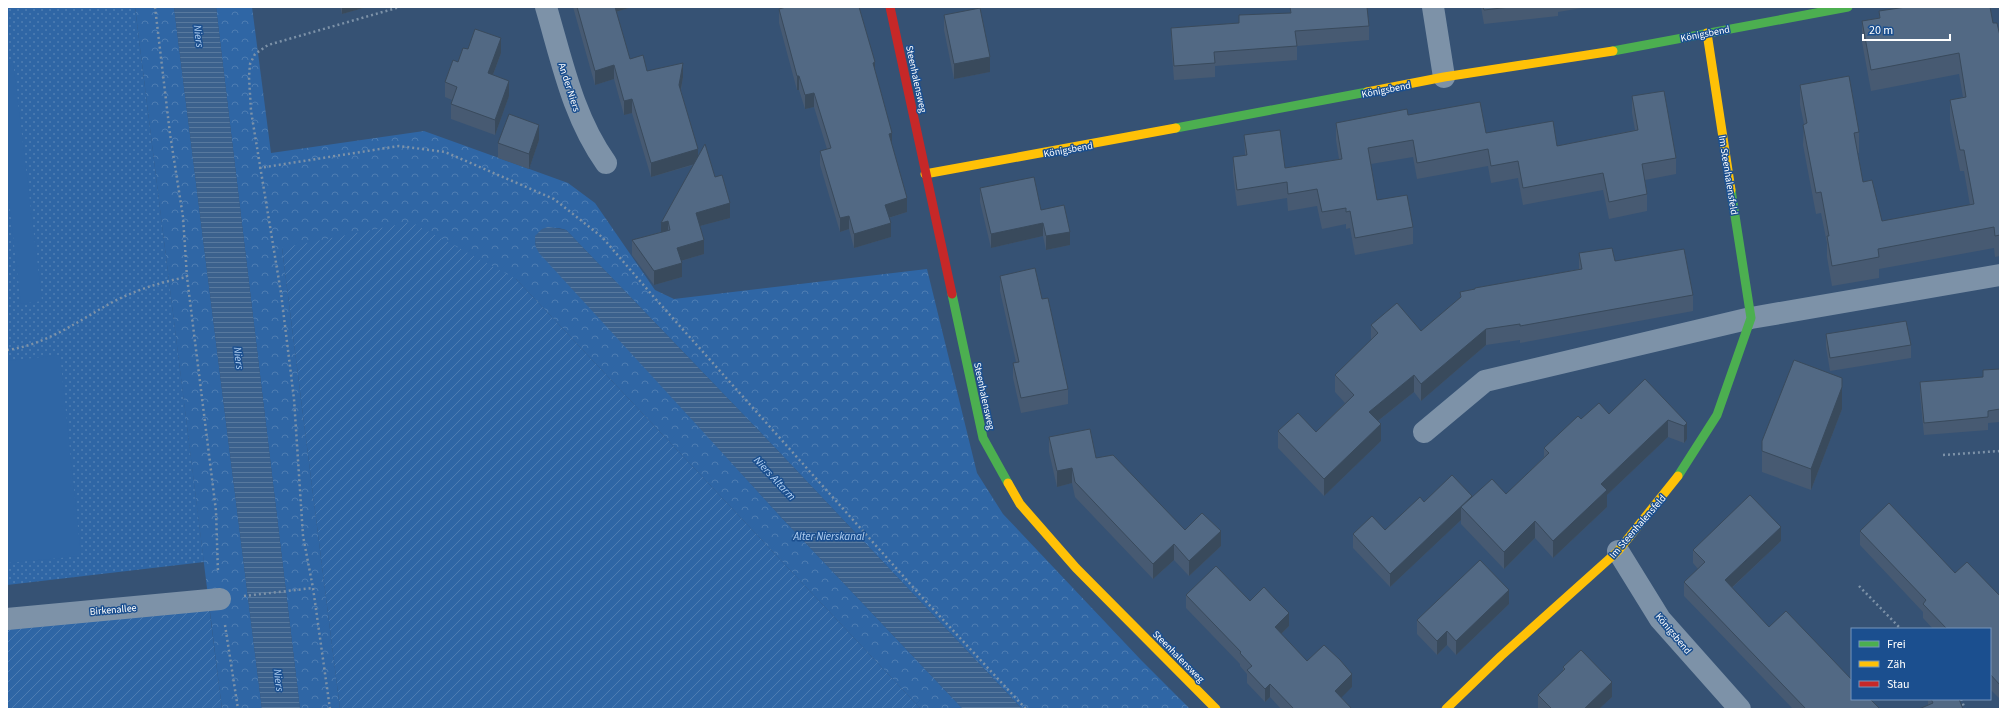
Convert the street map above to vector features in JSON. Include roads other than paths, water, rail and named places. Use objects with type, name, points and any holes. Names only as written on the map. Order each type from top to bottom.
[{"type":"street","name":"An der Niers","points":[[546,7],[575,104],[585,130],[606,163]]},
{"type":"street","name":"Steenhalensweg","points":[[890,7],[983,438],[1020,504],[1076,568],[1216,709]]},
{"type":"street","points":[[1433,7],[1444,77]]},
{"type":"street","name":"Königsbend","points":[[925,174],[1056,151],[1444,77],[1578,57],[1848,7]]},
{"type":"street","name":"Im Steenhalensfeld","points":[[1446,709],[1501,656],[1618,551],[1675,482],[1717,415],[1751,318],[1706,33]]},
{"type":"street","points":[[1424,432],[1485,381],[1751,318],[2000,275]]},
{"type":"street","name":"Königsbend","points":[[1618,551],[1660,619],[1740,709]]},
{"type":"street","name":"Birkenallee","points":[[7,619],[220,599]]},
{"type":"water","name":"Niers","points":[[174,7],[216,7],[300,709],[262,709]]},
{"type":"water","name":"Alter Nierskanal","points":[[548,227],[566,230],[779,452],[1022,709],[963,709],[782,518],[539,253],[536,247],[535,236],[542,229]]},
{"type":"water label","name":"Niers Altarm","points":[[775,478]]}]
